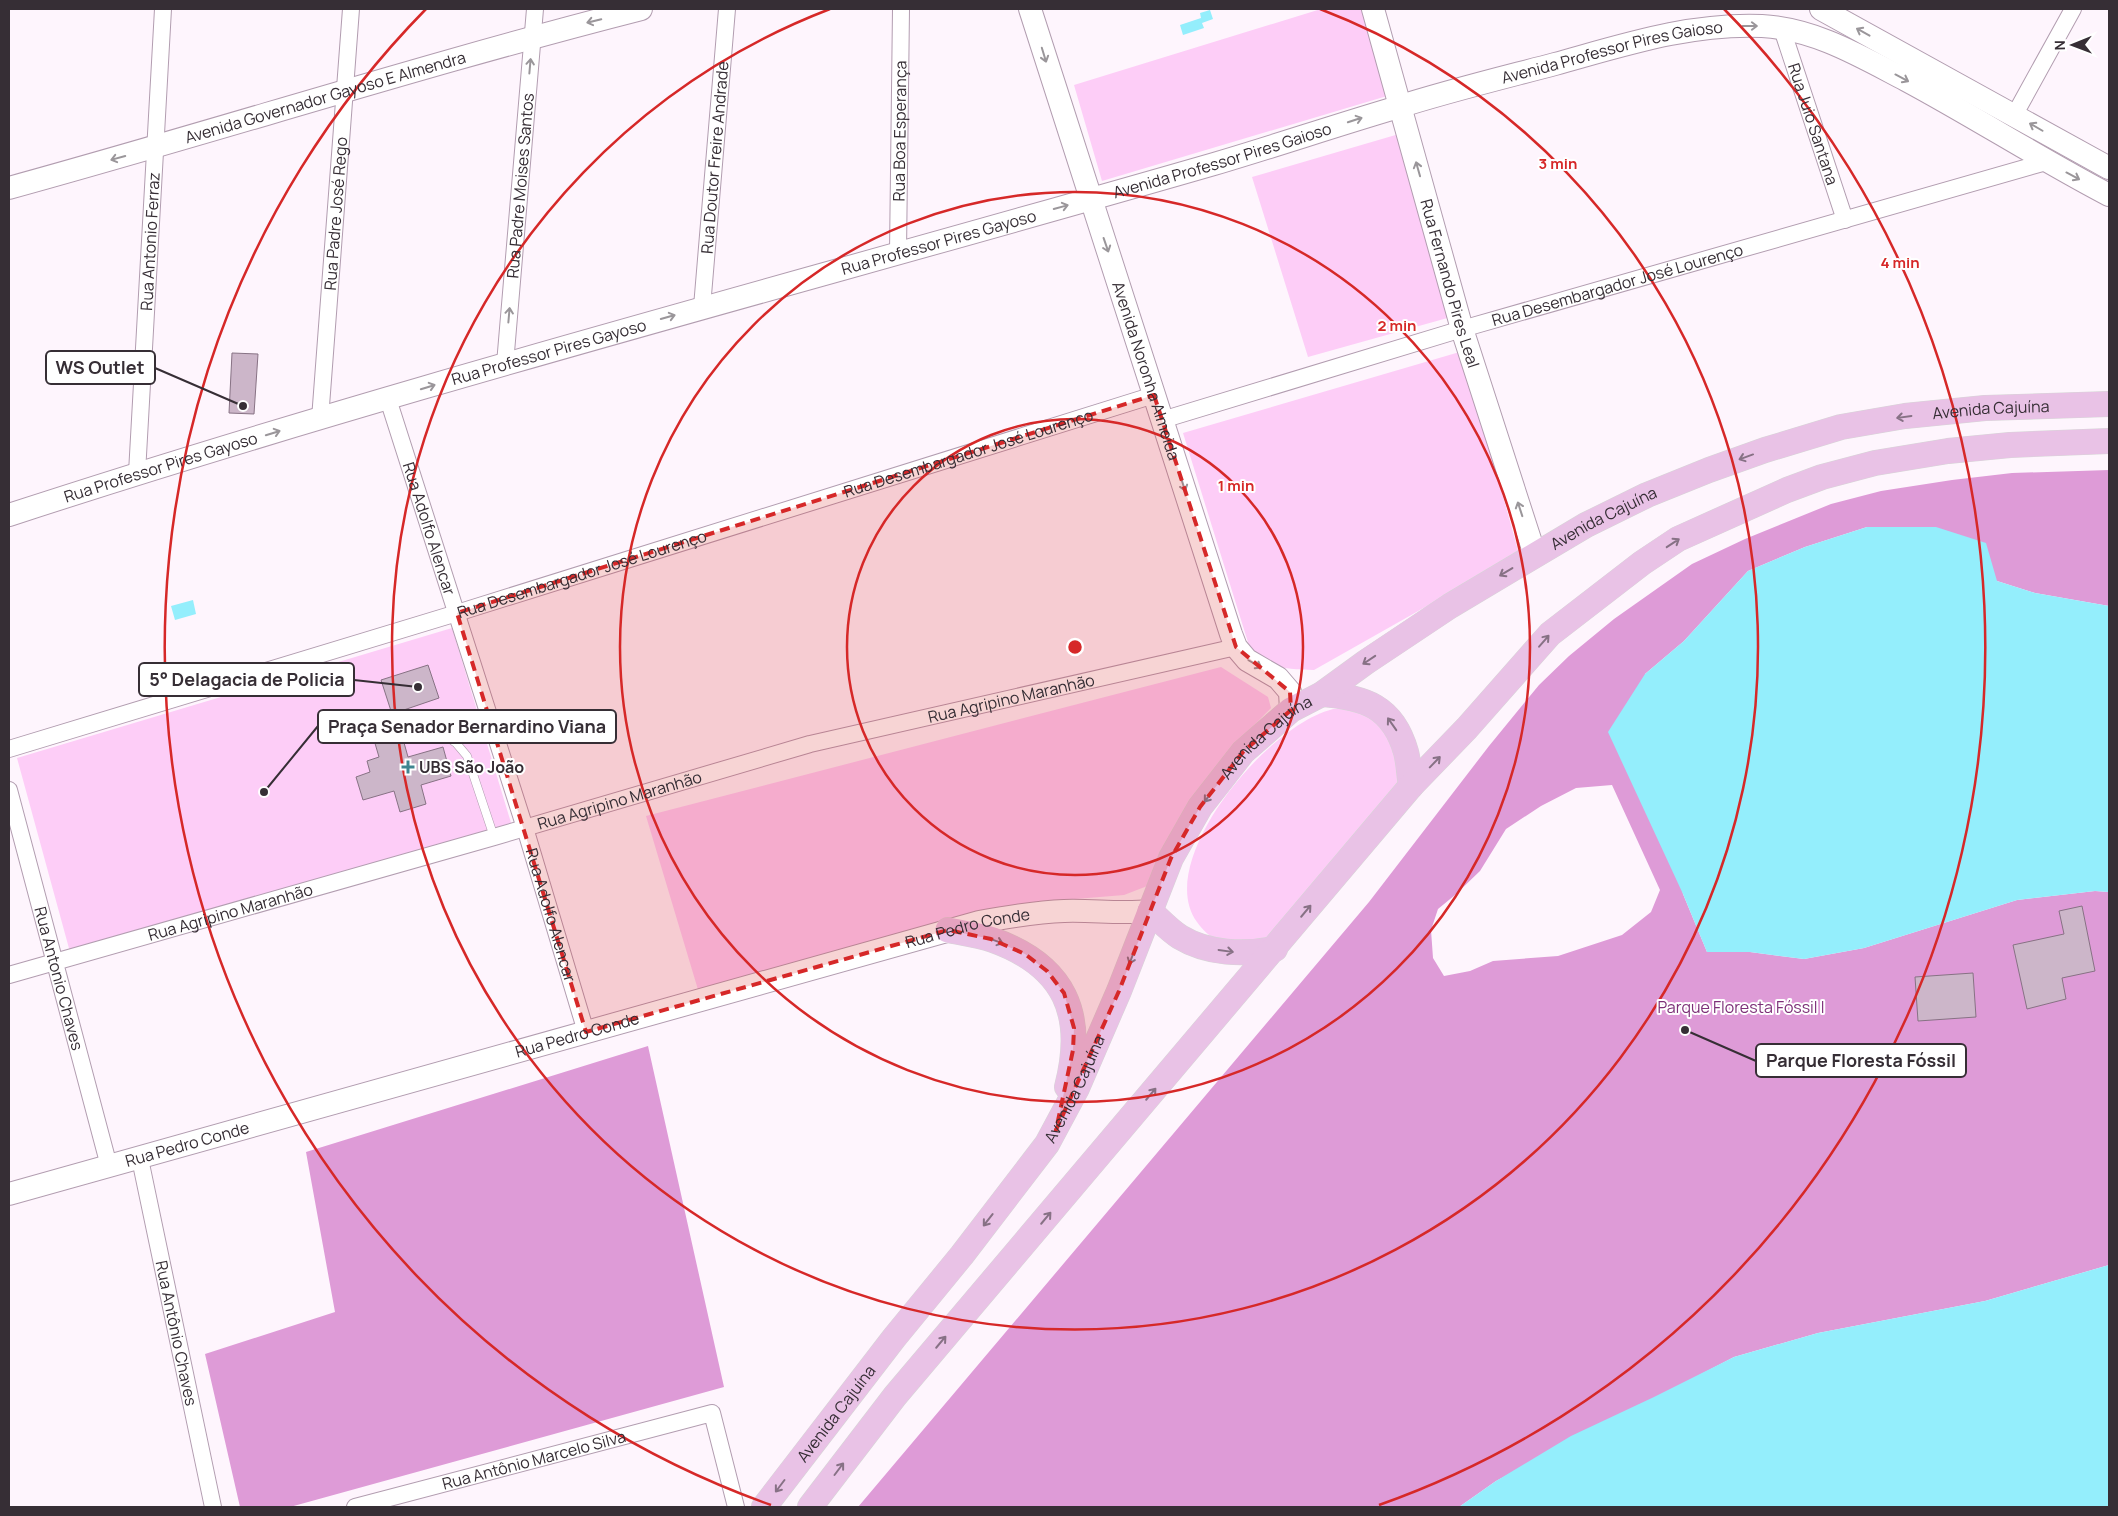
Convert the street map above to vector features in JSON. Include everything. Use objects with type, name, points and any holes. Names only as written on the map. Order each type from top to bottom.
[{"type":"main road","name":"Avenida Governador Gayoso E Almendra","points":[[9,188],[155,148],[532,37],[641,9]]},
{"type":"main road","name":"Avenida Noronha Almeida","points":[[1030,9],[1236,647],[1247,660],[1278,678],[1290,692],[1291,710]]},
{"type":"main road","name":"Rua Fernando Pires Leal","points":[[1373,9],[1462,329],[1535,555]]},
{"type":"main road","points":[[1820,9],[2014,114],[2109,168]]},
{"type":"main road","name":"Avenida Professor Pires Gaioso","points":[[1091,199],[1259,151],[1400,106],[1663,34],[1712,26],[1766,26],[1805,33],[1838,44],[1939,98],[2046,162],[2109,195]]},
{"type":"main road","name":"Rua Professor Pires Gayoso","points":[[9,515],[137,473],[505,364],[1091,199]]},
{"type":"main road","name":"Avenida Cajuína","points":[[764,1507],[1047,1144],[1056,1130],[1085,1071],[1119,991],[1171,858],[1200,807],[1243,752],[1291,710],[1322,694],[1443,611],[1586,525],[1648,495],[1756,453],[1841,427],[1905,416],[1985,408],[2109,404]]},
{"type":"main road","points":[[810,1507],[895,1396],[1411,786],[1467,728],[1550,634],[1642,563],[1678,539],[1787,490],[1822,477],[1875,463],[1948,452],[2010,445],[2109,441]]},
{"type":"main road","points":[[1322,694],[1348,696],[1365,700],[1386,716],[1397,731],[1406,752],[1411,786]]},
{"type":"main road","name":"Rua Pedro Conde","points":[[9,1194],[140,1159],[948,930],[1011,916],[1062,911],[1129,913],[1150,911]]},
{"type":"main road","points":[[1150,911],[1180,937],[1212,949],[1242,953],[1275,949]]},
{"type":"main road","points":[[948,930],[991,939],[1025,954],[1047,971],[1064,993],[1074,1028],[1074,1050],[1070,1077],[1056,1130]]},
{"type":"street","name":"Rua Antonio Ferraz","points":[[137,473],[164,9]]},
{"type":"street","name":"Rua Padre José Rego","points":[[320,419],[351,9]]},
{"type":"street","name":"Rua Padre Moises Santos","points":[[505,364],[535,9]]},
{"type":"street","name":"Rua Doutor Freire Andrade","points":[[702,307],[727,9]]},
{"type":"street","name":"Rua Boa Esperança","points":[[898,252],[901,9]]},
{"type":"street","points":[[2014,114],[2073,9]]},
{"type":"street","name":"Rua Juio Santana","points":[[1782,29],[1845,220]]},
{"type":"street","name":"Rua Desembargador José Lourenço","points":[[1162,420],[1462,329],[2046,162]]},
{"type":"street","name":"Rua Desembargador José Lourenço","points":[[9,749],[457,613],[1154,395]]},
{"type":"street","name":"Rua Adolfo Alencar","points":[[388,399],[525,828],[586,1032]]},
{"type":"street","name":"Rua Agripino Maranhão","points":[[9,975],[494,837],[810,744],[1236,647]]},
{"type":"street","name":"Rua Antonio Chaves","points":[[9,790],[109,1166]]},
{"type":"street","name":"Rua Antônio Chaves","points":[[140,1159],[213,1507]]},
{"type":"street","name":"Rua Antônio Marcelo Silva","points":[[355,1507],[712,1413],[736,1507]]},
{"type":"lane","points":[[438,735],[451,739],[467,756],[494,837]]},
{"type":"highlighted area","points":[[1154,395],[1236,647],[1290,692],[1291,710],[1243,752],[1200,807],[1171,858],[1119,991],[1056,1130],[1073,1050],[1074,1028],[1064,993],[1047,971],[1025,954],[991,939],[948,930],[586,1032],[457,613]]},
{"type":"shaded area","points":[[1321,9],[1361,9],[1387,96],[1102,181],[1074,85]]},
{"type":"shaded area","points":[[1399,134],[1451,317],[1308,357],[1252,177]]},
{"type":"shaded area","points":[[1463,351],[1519,554],[1314,670],[1281,667],[1265,662],[1251,652],[1183,433]]},
{"type":"shaded area","points":[[452,628],[512,826],[70,952],[17,758]]},
{"type":"shaded area","points":[[1221,667],[1268,697],[1271,708],[1226,754],[1200,791],[1155,883],[1124,895],[1051,901],[699,993],[646,816]]},
{"type":"shaded area","points":[[1340,708],[1363,714],[1378,722],[1389,733],[1395,749],[1398,782],[1265,942],[1230,943],[1213,938],[1197,922],[1187,895],[1191,863],[1205,829],[1227,794],[1254,762],[1284,735],[1314,716]]},
{"type":"green space","name":"Parque Floresta Fóssil I","points":[[2109,470],[2109,606],[2035,593],[1997,581],[1867,527],[1805,547],[1748,571],[1684,641],[1645,674],[1683,894],[1707,952],[1750,952],[1804,959],[1864,948],[2017,900],[2095,891],[2109,892],[2109,1265],[1985,1301],[1818,1333],[1734,1357],[1496,1481],[1459,1507],[858,1507],[1369,902],[1489,746],[1539,685],[1569,656],[1614,619],[1692,564],[1745,539],[1831,504],[1881,491],[2012,473]],"holes":[[[1612,785],[1660,890],[1651,912],[1622,935],[1558,956],[1493,961],[1470,971],[1444,976],[1433,958],[1431,930],[1438,909],[1480,871],[1506,829],[1541,806],[1576,788]]]},
{"type":"green space","points":[[648,1046],[724,1387],[290,1507],[240,1507],[205,1354],[335,1312],[306,1152]]},
{"type":"water","points":[[1210,10],[1213,19],[1202,23],[1204,28],[1183,35],[1180,25],[1201,18],[1200,13]]},
{"type":"water","points":[[1867,527],[1936,527],[1986,543],[1997,581],[2035,593],[2109,606],[2109,892],[2095,891],[2017,900],[1864,948],[1804,959],[1750,952],[1707,952],[1683,894],[1608,732],[1645,674],[1684,641],[1748,571],[1805,547]]},
{"type":"water","points":[[193,600],[196,614],[175,620],[171,606]]},
{"type":"water","points":[[2109,1265],[2109,1507],[1459,1507],[1496,1481],[1571,1436],[1734,1357],[1818,1333],[1985,1301]]},
{"type":"building","points":[[232,353],[258,354],[254,414],[229,413]]},
{"type":"building","points":[[428,665],[439,698],[392,714],[381,680]]},
{"type":"building","name":"UBS São João","points":[[399,725],[408,757],[443,747],[451,776],[421,785],[426,804],[400,812],[394,791],[363,800],[356,777],[370,772],[367,761],[379,757],[372,733]]},
{"type":"building","points":[[2082,906],[2095,971],[2062,978],[2066,999],[2027,1009],[2013,945],[2064,934],[2059,911]]},
{"type":"building","points":[[1973,973],[1976,1017],[1918,1021],[1915,977]]},
{"type":"place","name":"WS Outlet","points":[[243,406]]},
{"type":"place","name":"5° Delagacia de Policia","points":[[418,687]]},
{"type":"place","name":"UBS São João","points":[[408,767]]},
{"type":"place","name":"Praça Senador Bernardino Viana","points":[[264,792]]},
{"type":"place","name":"Parque Floresta Fóssil","points":[[1685,1030]]}]
